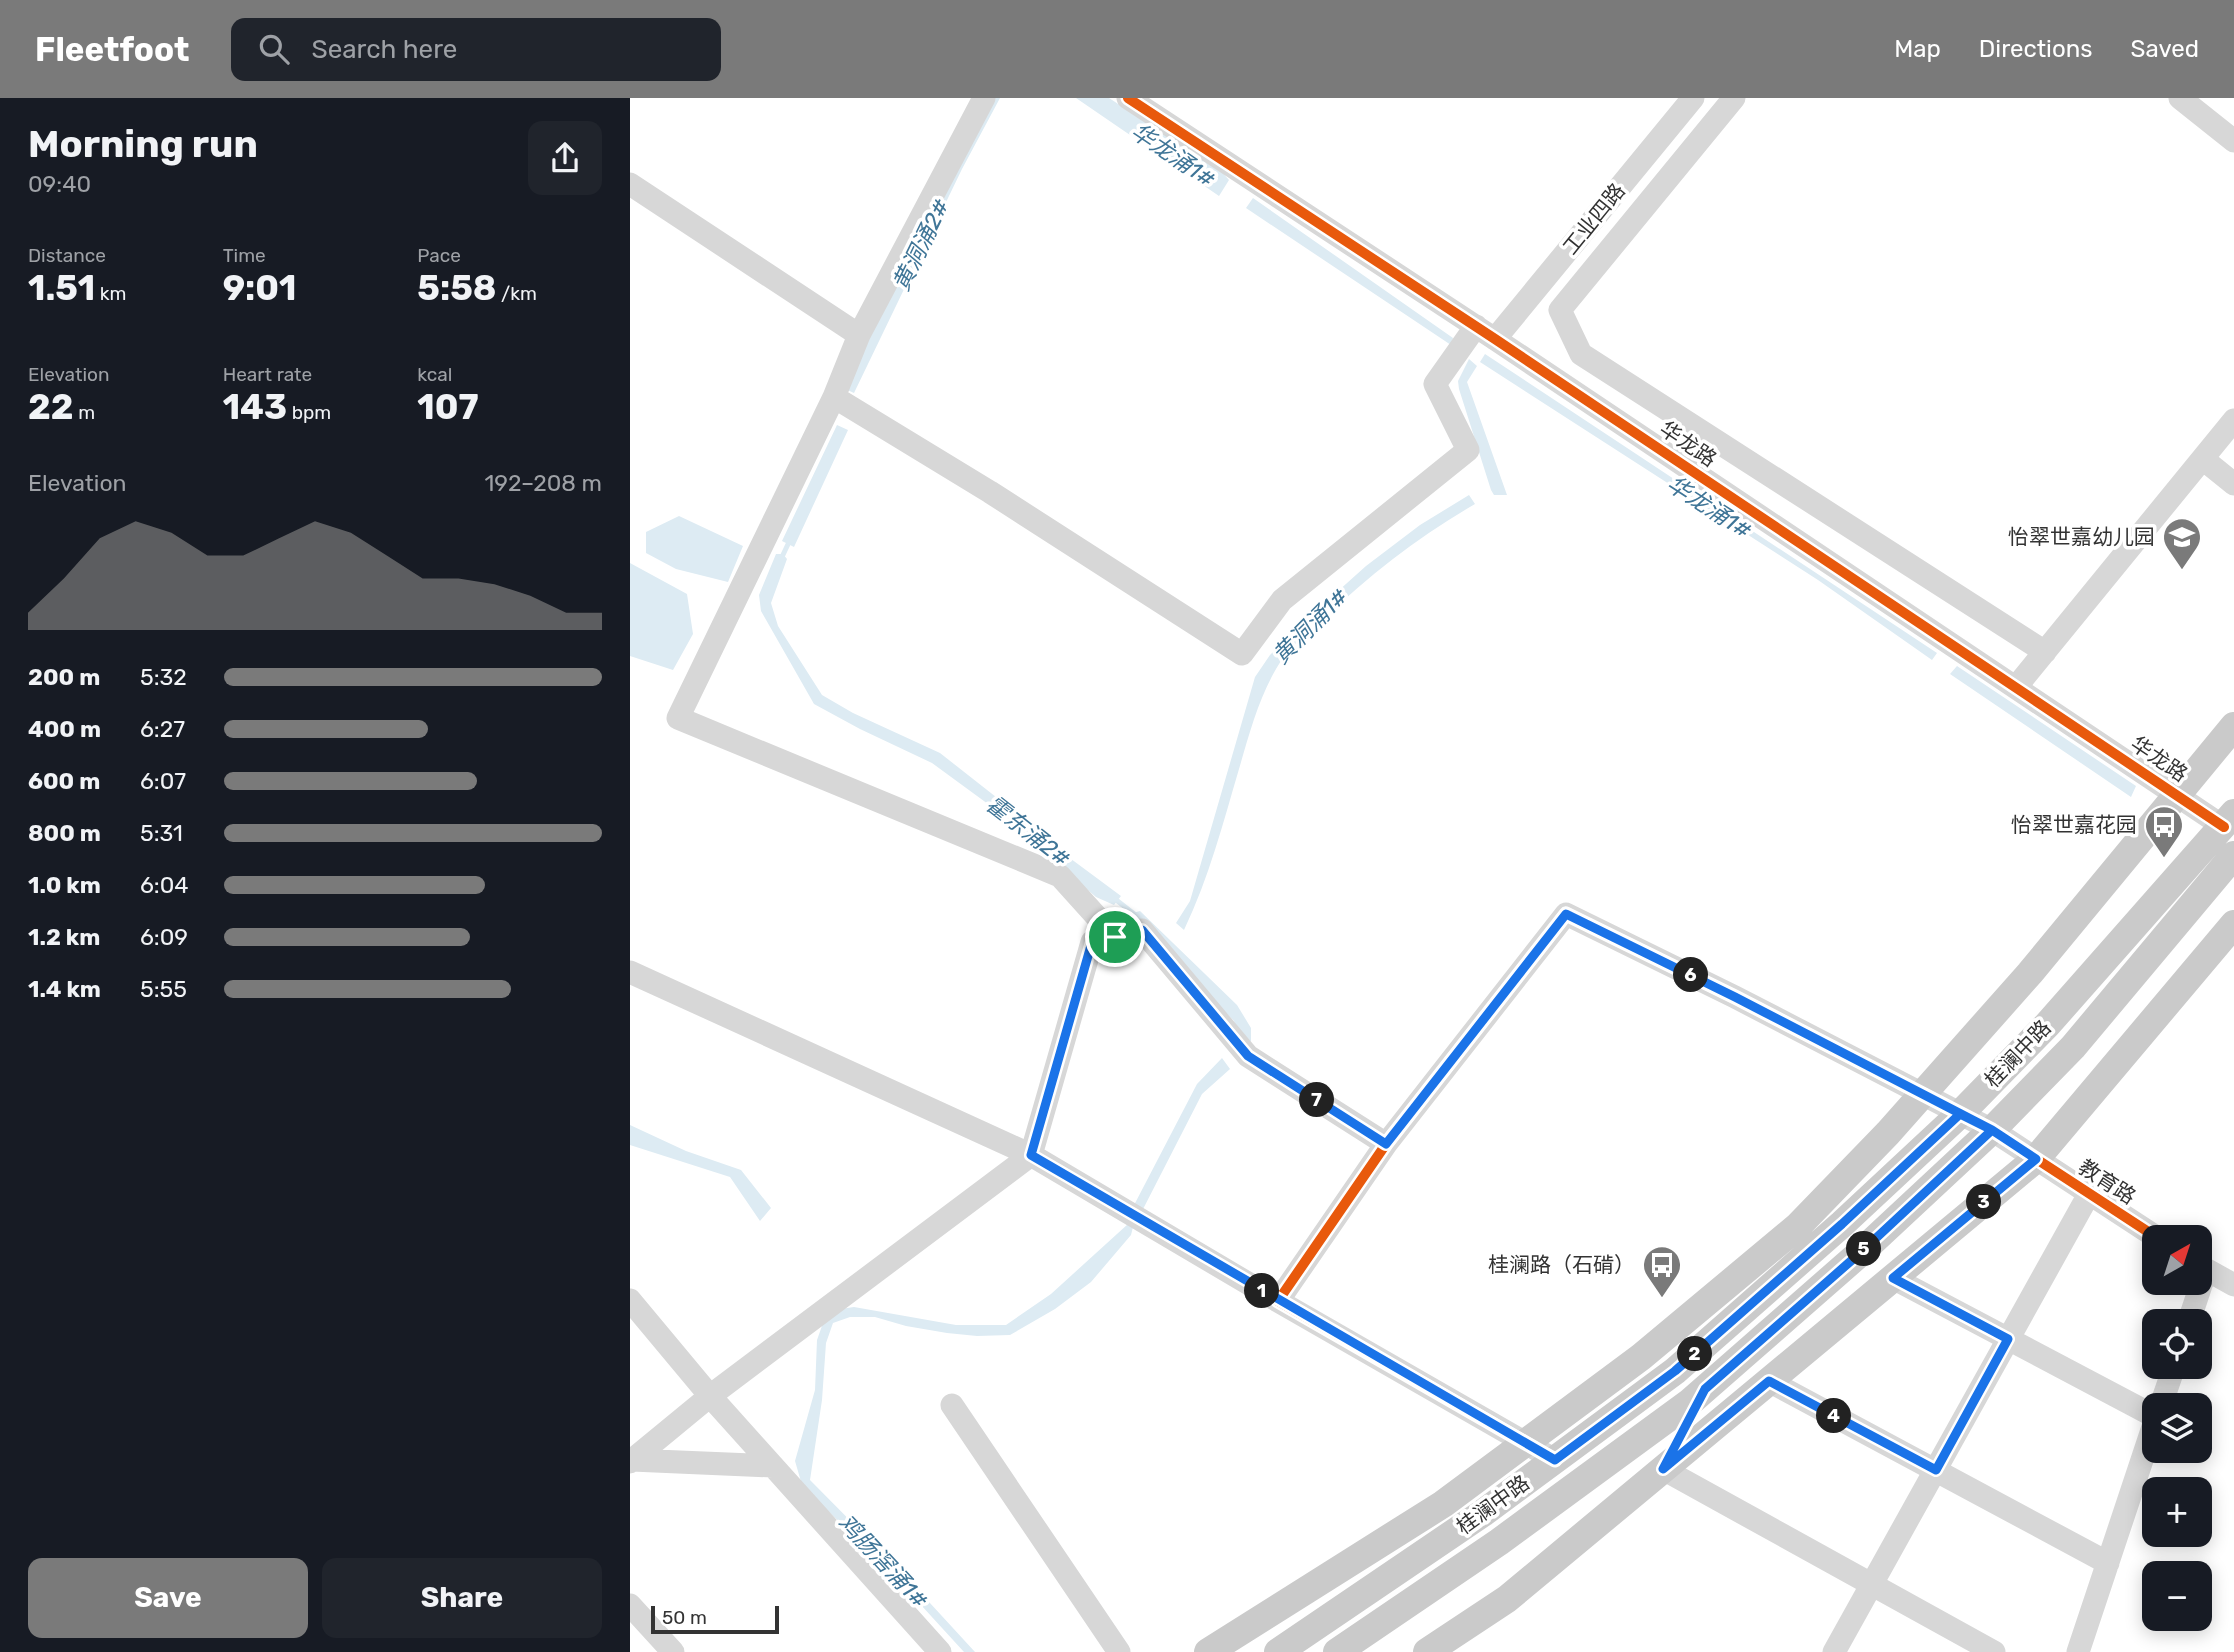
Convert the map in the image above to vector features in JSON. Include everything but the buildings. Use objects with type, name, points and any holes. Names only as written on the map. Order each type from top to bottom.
[{"type":"main road","points":[[1208,1652],[1443,1504],[1641,1357],[1798,1226],[1923,1094],[2030,973],[2234,726]]},
{"type":"main road","name":"桂澜中路","points":[[1278,1652],[1483,1513],[1675,1371],[1842,1224],[1960,1114],[2047,1025],[2229,820]]},
{"type":"main road","name":"桂澜中路","points":[[1337,1652],[1499,1542],[1705,1389],[1860,1253],[1992,1130],[2073,1047],[2234,855]]},
{"type":"main road","points":[[1427,1652],[1507,1599],[2036,1159],[2234,924]]},
{"type":"main road","points":[[1663,1469],[1705,1389]]},
{"type":"street","points":[[984,98],[859,335],[834,397],[678,718],[1060,876],[1115,937]]},
{"type":"street","name":"华龙路","points":[[1128,98],[1476,326],[2179,795],[2229,820]]},
{"type":"street","name":"工业四路","points":[[1495,339],[1693,98]]},
{"type":"street","points":[[1734,98],[1560,310],[1581,354],[2045,652]]},
{"type":"street","points":[[2180,98],[2234,141]]},
{"type":"street","points":[[630,184],[859,335]]},
{"type":"street","points":[[834,397],[990,492],[1242,654],[1282,600],[1468,450],[1435,384],[1476,326]]},
{"type":"street","points":[[1618,421],[1639,391]]},
{"type":"street","points":[[2016,687],[2234,420]]},
{"type":"street","points":[[2203,458],[2234,484]]},
{"type":"street","name":"教育路","points":[[1386,1144],[1566,914],[1735,997],[1992,1130],[2142,1228]]},
{"type":"street","points":[[631,1461],[710,1396],[1031,1155],[1092,942],[1142,930],[1248,1056],[1386,1144],[1278,1301]]},
{"type":"street","points":[[630,972],[1031,1155],[1555,1460]]},
{"type":"street","points":[[1834,1652],[2089,1194]]},
{"type":"street","points":[[2212,1273],[2234,1285]]},
{"type":"street","points":[[1893,1278],[2142,1410]]},
{"type":"street","points":[[630,1300],[710,1396],[940,1652]]},
{"type":"street","points":[[1769,1381],[2108,1563]]},
{"type":"street","points":[[952,1405],[1119,1652]]},
{"type":"street","points":[[2078,1652],[2142,1460]]},
{"type":"street","points":[[631,1461],[773,1466]]},
{"type":"street","points":[[1663,1469],[1994,1652]]},
{"type":"street","points":[[630,1605],[673,1652]]},
{"type":"water","points":[[989,98],[1000,98],[962,169],[854,393],[843,388]]},
{"type":"water","name":"华龙涌1#","points":[[1076,98],[1109,98],[1221,171],[1229,180],[1219,196]]},
{"type":"water","points":[[1253,198],[1453,338],[1451,345],[1246,208]]},
{"type":"water","name":"华龙涌1#","points":[[1485,354],[1937,653],[1932,660],[1818,580],[1480,362]]},
{"type":"water","points":[[1469,359],[1477,366],[1467,382],[1507,495],[1494,495],[1491,490],[1459,389],[1458,381]]},
{"type":"water","points":[[837,425],[848,430],[794,547],[782,541]]},
{"type":"water","name":"黄洞涌1#","points":[[1469,495],[1475,504],[1415,543],[1377,572],[1291,648],[1280,662],[1259,705],[1208,870],[1184,930],[1176,923],[1190,901],[1255,677],[1270,655],[1298,627],[1366,566],[1420,525]]},
{"type":"water","points":[[679,516],[743,546],[728,582],[676,569],[646,553],[646,532]]},
{"type":"water","points":[[776,554],[783,554],[787,559],[771,603],[778,626],[822,695],[853,713],[940,753],[1010,808],[1032,830],[1121,896],[1114,905],[1096,897],[1033,843],[1021,838],[988,804],[932,763],[814,704],[761,611],[759,595]]},
{"type":"water","points":[[630,563],[687,594],[693,634],[673,670],[630,656]]},
{"type":"water","points":[[1957,666],[2136,786],[2131,797],[1950,674]]},
{"type":"water","points":[[1140,911],[1237,1005],[1251,1028],[1251,1041],[1239,1039],[1234,1021],[1133,918],[1133,913]]},
{"type":"water","points":[[1222,1058],[1230,1069],[1202,1094],[1140,1215],[1132,1209],[1197,1084]]},
{"type":"water","points":[[630,1125],[686,1151],[741,1170],[771,1208],[760,1221],[730,1177],[630,1145]]},
{"type":"water","name":"鸡肠滘涌1#","points":[[1128,1224],[1133,1227],[1131,1235],[1091,1282],[1055,1309],[1010,1335],[947,1333],[875,1317],[850,1317],[833,1323],[826,1343],[822,1400],[810,1480],[907,1578],[975,1652],[964,1652],[899,1581],[802,1485],[795,1461],[815,1390],[817,1340],[823,1323],[834,1310],[854,1307],[956,1325],[1006,1325],[1051,1294]]},
{"type":"waterway","name":"黄洞涌2#","points":[[781,559],[790,540]]},
{"type":"waterway","name":"霍东涌2#","points":[[1115,899],[1138,917]]},
{"type":"cycle path","points":[[1128,98],[1495,339],[2224,827]]},
{"type":"cycle path","points":[[1555,1460],[1278,1301],[1386,1144],[1566,914],[1735,997],[1992,1130],[2142,1228]]},
{"type":"place","name":"怡翠世嘉幼儿园","points":[[2182,571]]},
{"type":"place","name":"怡翠世嘉花园","points":[[2164,859]]},
{"type":"place","name":"桂澜路（石𬒔）","points":[[1662,1299]]},
{"type":"route","points":[[1115,937],[1092,942],[1031,1155],[1555,1460],[1675,1371],[1842,1224],[1960,1114],[1992,1130],[2036,1159],[1893,1278],[2008,1339],[1936,1470],[1769,1381],[1663,1469],[1705,1389],[1860,1253],[1992,1130],[1735,997],[1566,914],[1386,1144],[1248,1056],[1142,930],[1115,937]]}]
